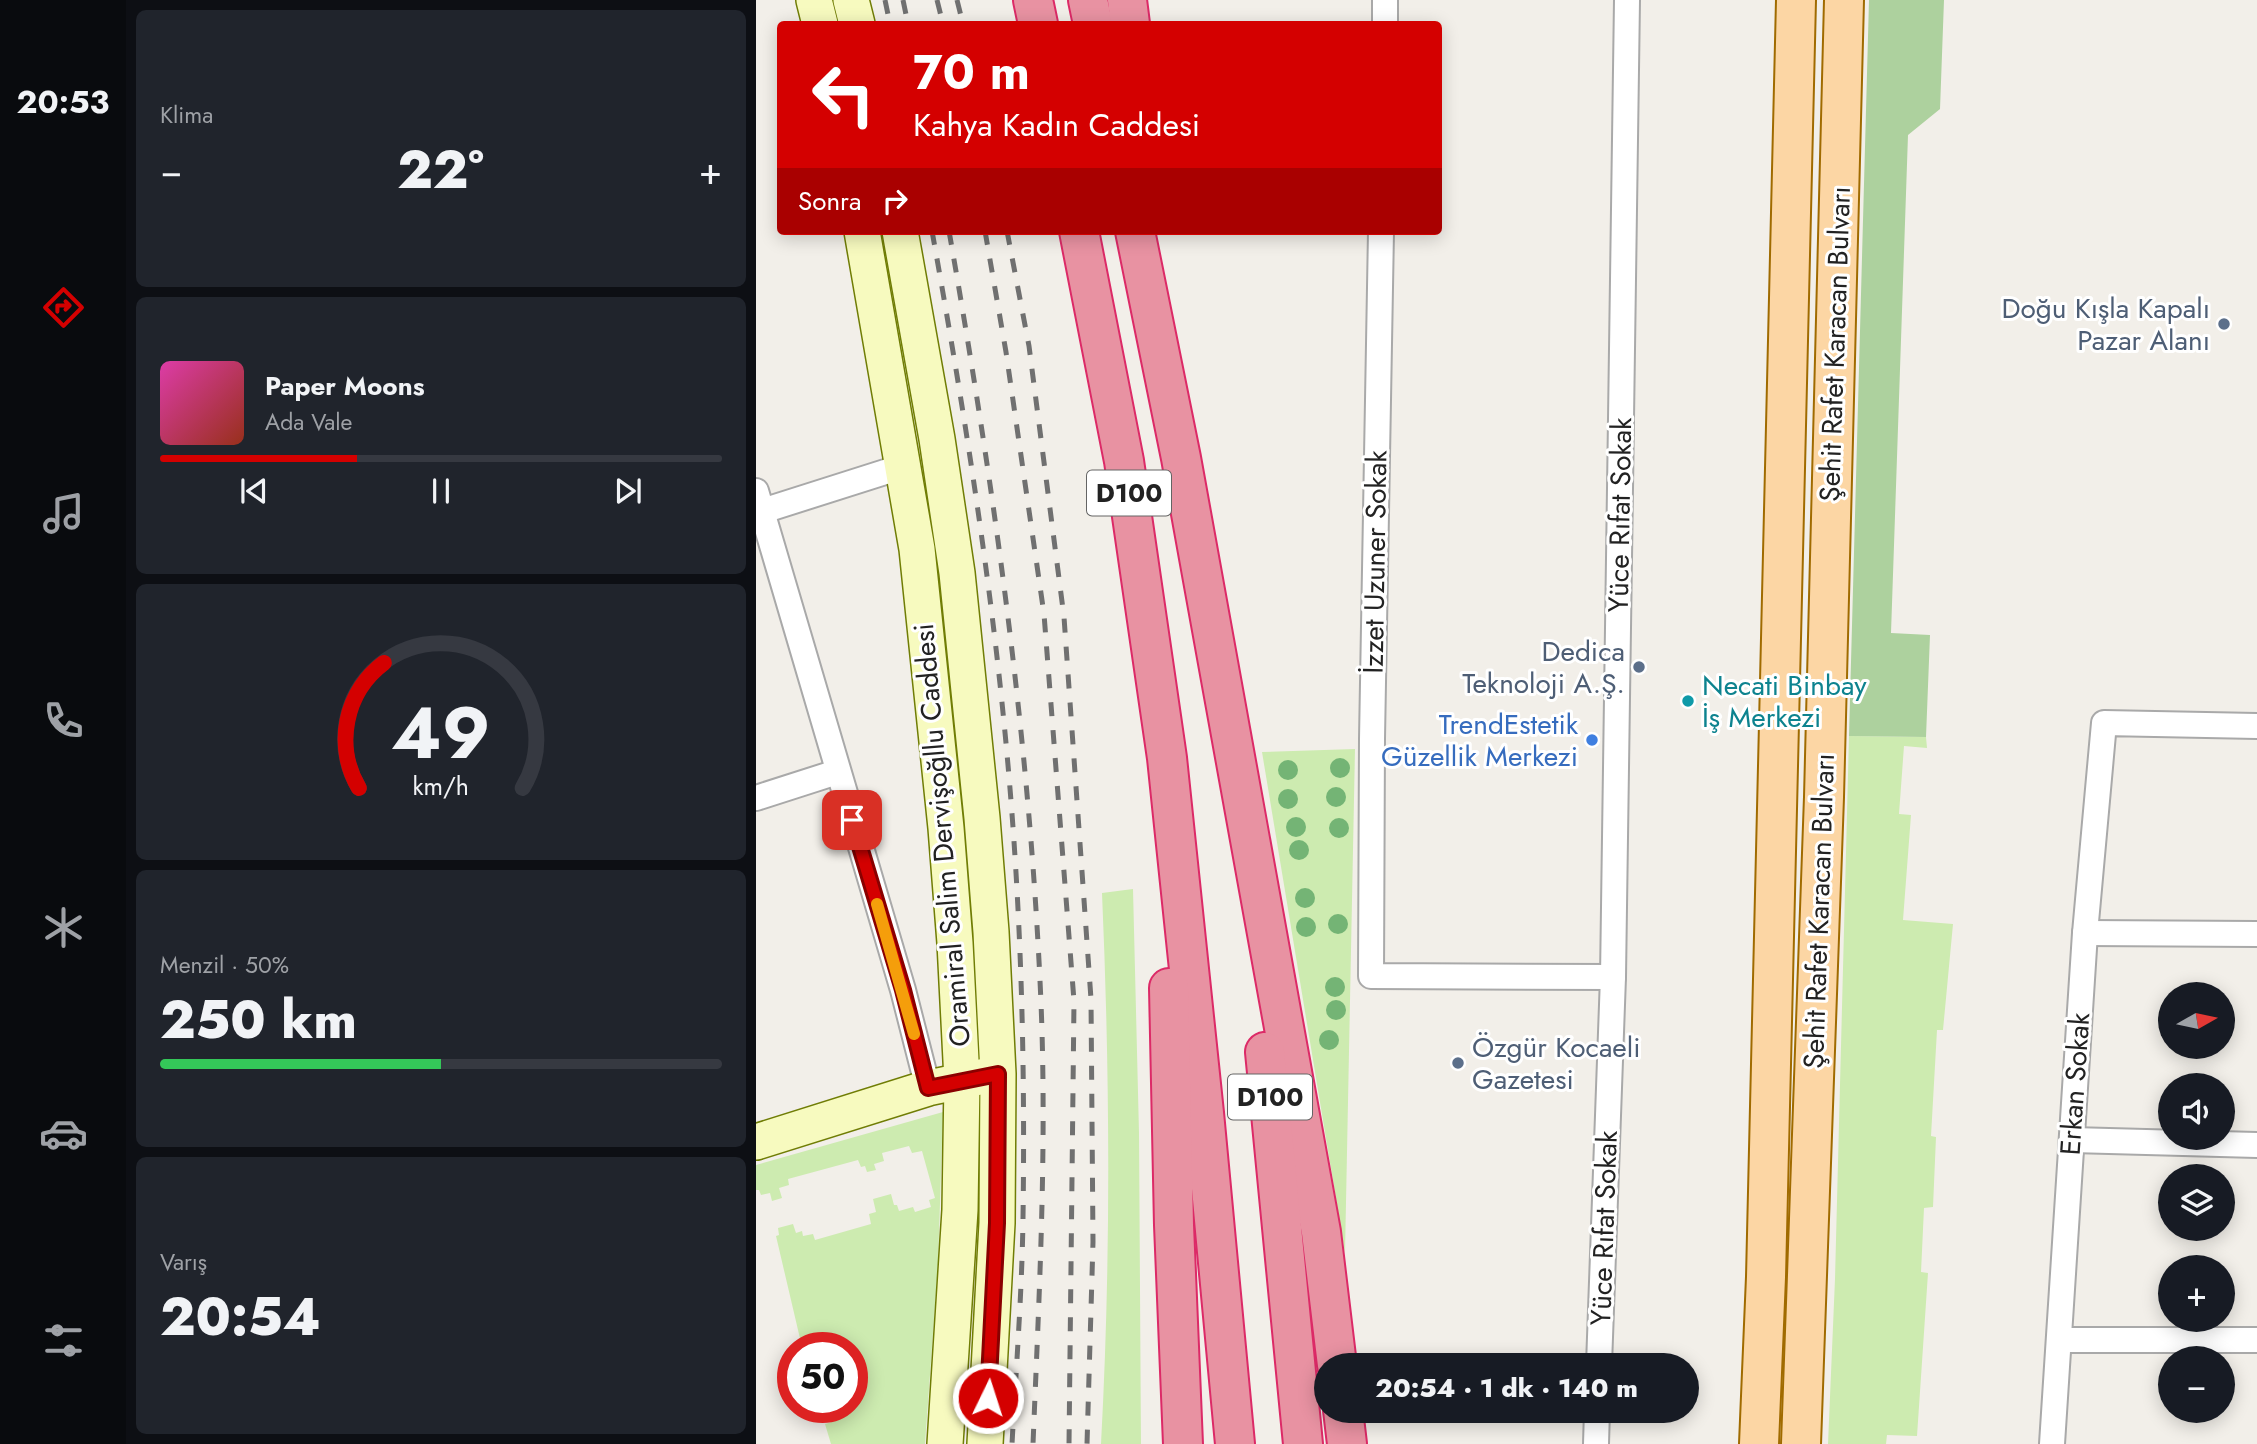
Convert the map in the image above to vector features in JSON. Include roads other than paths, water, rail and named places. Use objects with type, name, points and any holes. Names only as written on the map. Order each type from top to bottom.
[{"type":"highway","points":[[1033,0],[1037,21]]},
{"type":"highway","points":[[1088,0],[1092,21]]},
{"type":"highway","points":[[1127,0],[1130,21]]},
{"type":"highway","name":"D100","points":[[1080,235],[1124,461],[1167,758],[1235,1444]]},
{"type":"highway","name":"D100","points":[[1136,235],[1181,458],[1233,750],[1304,1444]]},
{"type":"highway","points":[[1155,235],[1181,458]]},
{"type":"highway","points":[[1233,750],[1321,1232],[1336,1353]]},
{"type":"highway","points":[[1167,758],[1169,1048],[1183,1444]]},
{"type":"highway","points":[[1345,1423],[1347,1444]]},
{"type":"main road","points":[[814,0],[819,21]]},
{"type":"main road","points":[[851,0],[856,21]]},
{"type":"main road","name":"Şehit Rafet Karacan Bulvarı","points":[[1759,1444],[1766,1264],[1796,0]]},
{"type":"main road","name":"Şehit Rafet Karacan Bulvarı","points":[[1801,1444],[1824,797],[1844,0]]},
{"type":"main road","name":"Oramiral Salim Dervişoğllu Caddesi","points":[[863,235],[917,549],[946,828],[962,1080],[960,1210],[945,1444]]},
{"type":"main road","name":"Oramiral Salim Dervişoğllu Caddesi","points":[[901,235],[957,573],[982,818],[998,1074],[997,1223],[985,1444]]},
{"type":"main road","points":[[756,1142],[928,1088],[998,1074]]},
{"type":"street","points":[[1385,0],[1385,21]]},
{"type":"street","name":"Yüce Rıfat Sokak","points":[[1599,1353],[1613,977],[1627,0]]},
{"type":"street","name":"İzzet Uzuner Sokak","points":[[1381,235],[1372,739],[1371,976],[1613,977]]},
{"type":"street","points":[[904,466],[758,505],[903,990],[928,1088]]},
{"type":"street","name":"Erkan Sokak","points":[[2052,1444],[2085,933],[2104,723],[2257,726]]},
{"type":"street","points":[[756,798],[837,772]]},
{"type":"street","points":[[2085,933],[2257,934]]},
{"type":"street","points":[[2072,1140],[2257,1145]]},
{"type":"street","points":[[2059,1340],[2257,1340]]},
{"type":"street","points":[[1596,1444],[1597,1423]]},
{"type":"railway","points":[[885,0],[889,21]]},
{"type":"railway","points":[[903,0],[907,21]]},
{"type":"railway","points":[[937,0],[942,21]]},
{"type":"railway","points":[[957,0],[962,21]]},
{"type":"railway","points":[[933,235],[957,373],[988,587],[1005,729],[1015,853],[1022,1009],[1024,1166],[1012,1444]]},
{"type":"railway","points":[[950,235],[981,423],[1008,615],[1036,906],[1043,1113],[1042,1224],[1033,1444]]},
{"type":"railway","points":[[986,235],[1006,352],[1044,614],[1074,1001],[1069,1444]]},
{"type":"railway","points":[[1008,235],[1029,346],[1064,617],[1091,999],[1093,1242],[1087,1444]]},
{"type":"place","name":"Doğu Kışla Kapalı Pazar Alanı","points":[[2224,324]]},
{"type":"place","name":"Dedica Teknoloji A.Ş.","points":[[1639,667]]},
{"type":"place","name":"Necati Binbay İş Merkezi","points":[[1688,701]]},
{"type":"place","name":"TrendEstetik Güzellik Merkezi","points":[[1592,740]]},
{"type":"place","name":"Özgür Kocaeli Gazetesi","points":[[1458,1063]]}]
